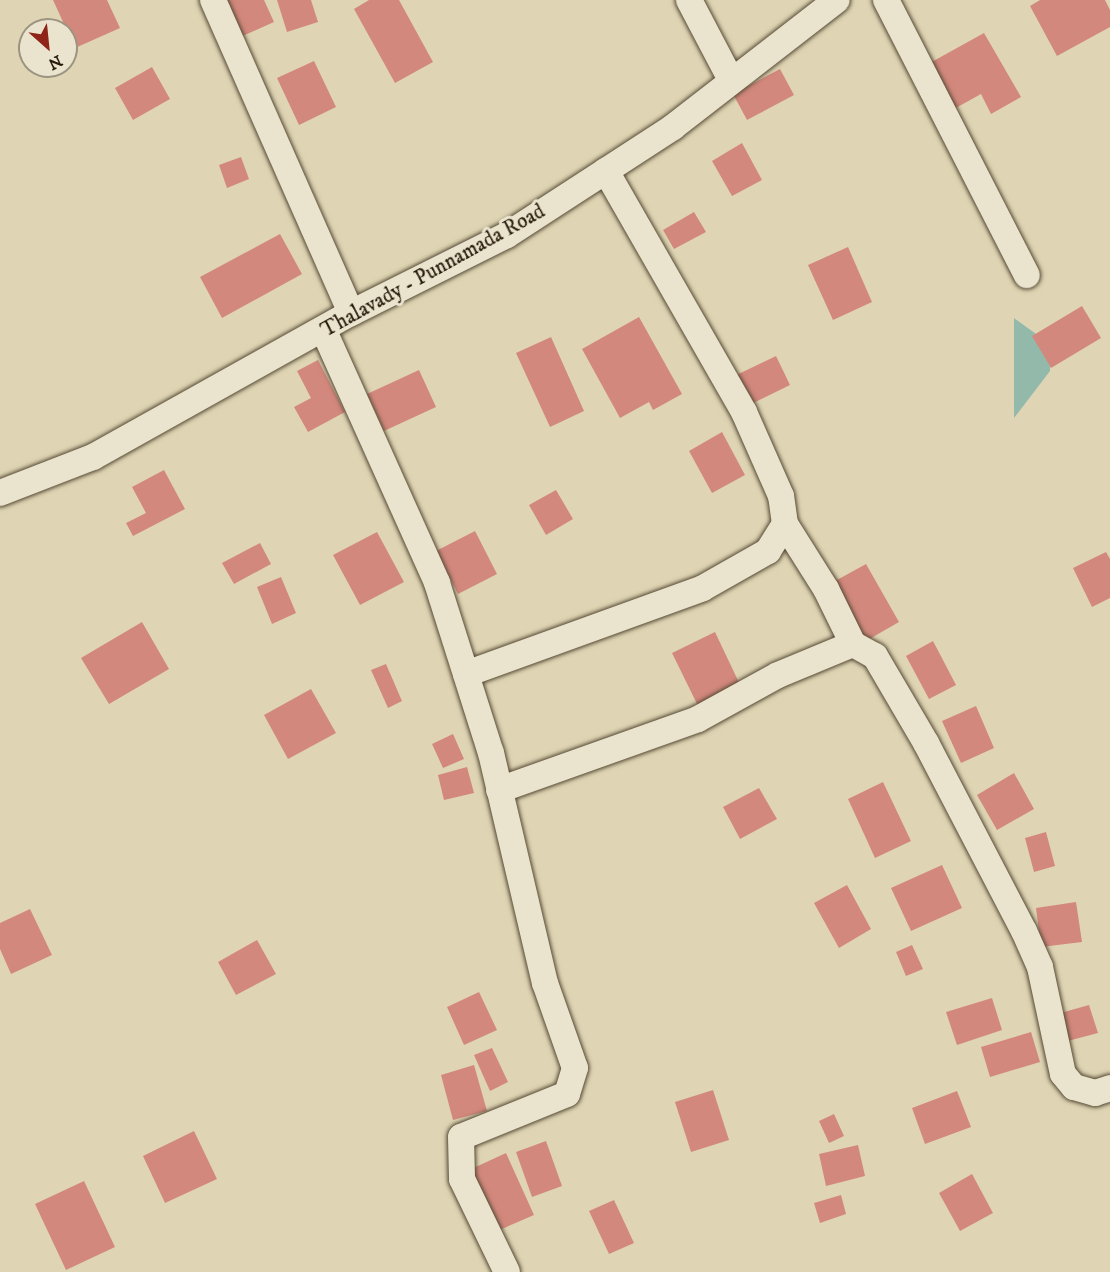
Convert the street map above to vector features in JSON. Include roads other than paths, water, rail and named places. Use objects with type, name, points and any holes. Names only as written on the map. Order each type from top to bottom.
[{"type":"street","points":[[213,0],[351,313]]},
{"type":"street","points":[[688,0],[731,80]]},
{"type":"street","name":"Thalavady - Punnamada Road","points":[[0,493],[93,457],[324,331],[351,313],[507,235],[673,127],[837,0]]},
{"type":"street","points":[[886,0],[1027,275]]},
{"type":"street","points":[[606,171],[744,412],[781,496],[785,524],[826,589],[853,644],[875,656],[926,742],[1024,931],[1040,967],[1064,1074],[1074,1087],[1095,1093],[1110,1088]]},
{"type":"street","points":[[324,331],[437,583],[499,789],[545,983],[575,1068],[567,1095],[461,1137],[462,1179],[507,1272]]},
{"type":"street","points":[[466,674],[703,588],[768,551],[785,524]]},
{"type":"street","points":[[499,789],[698,719],[778,675],[853,644]]}]
